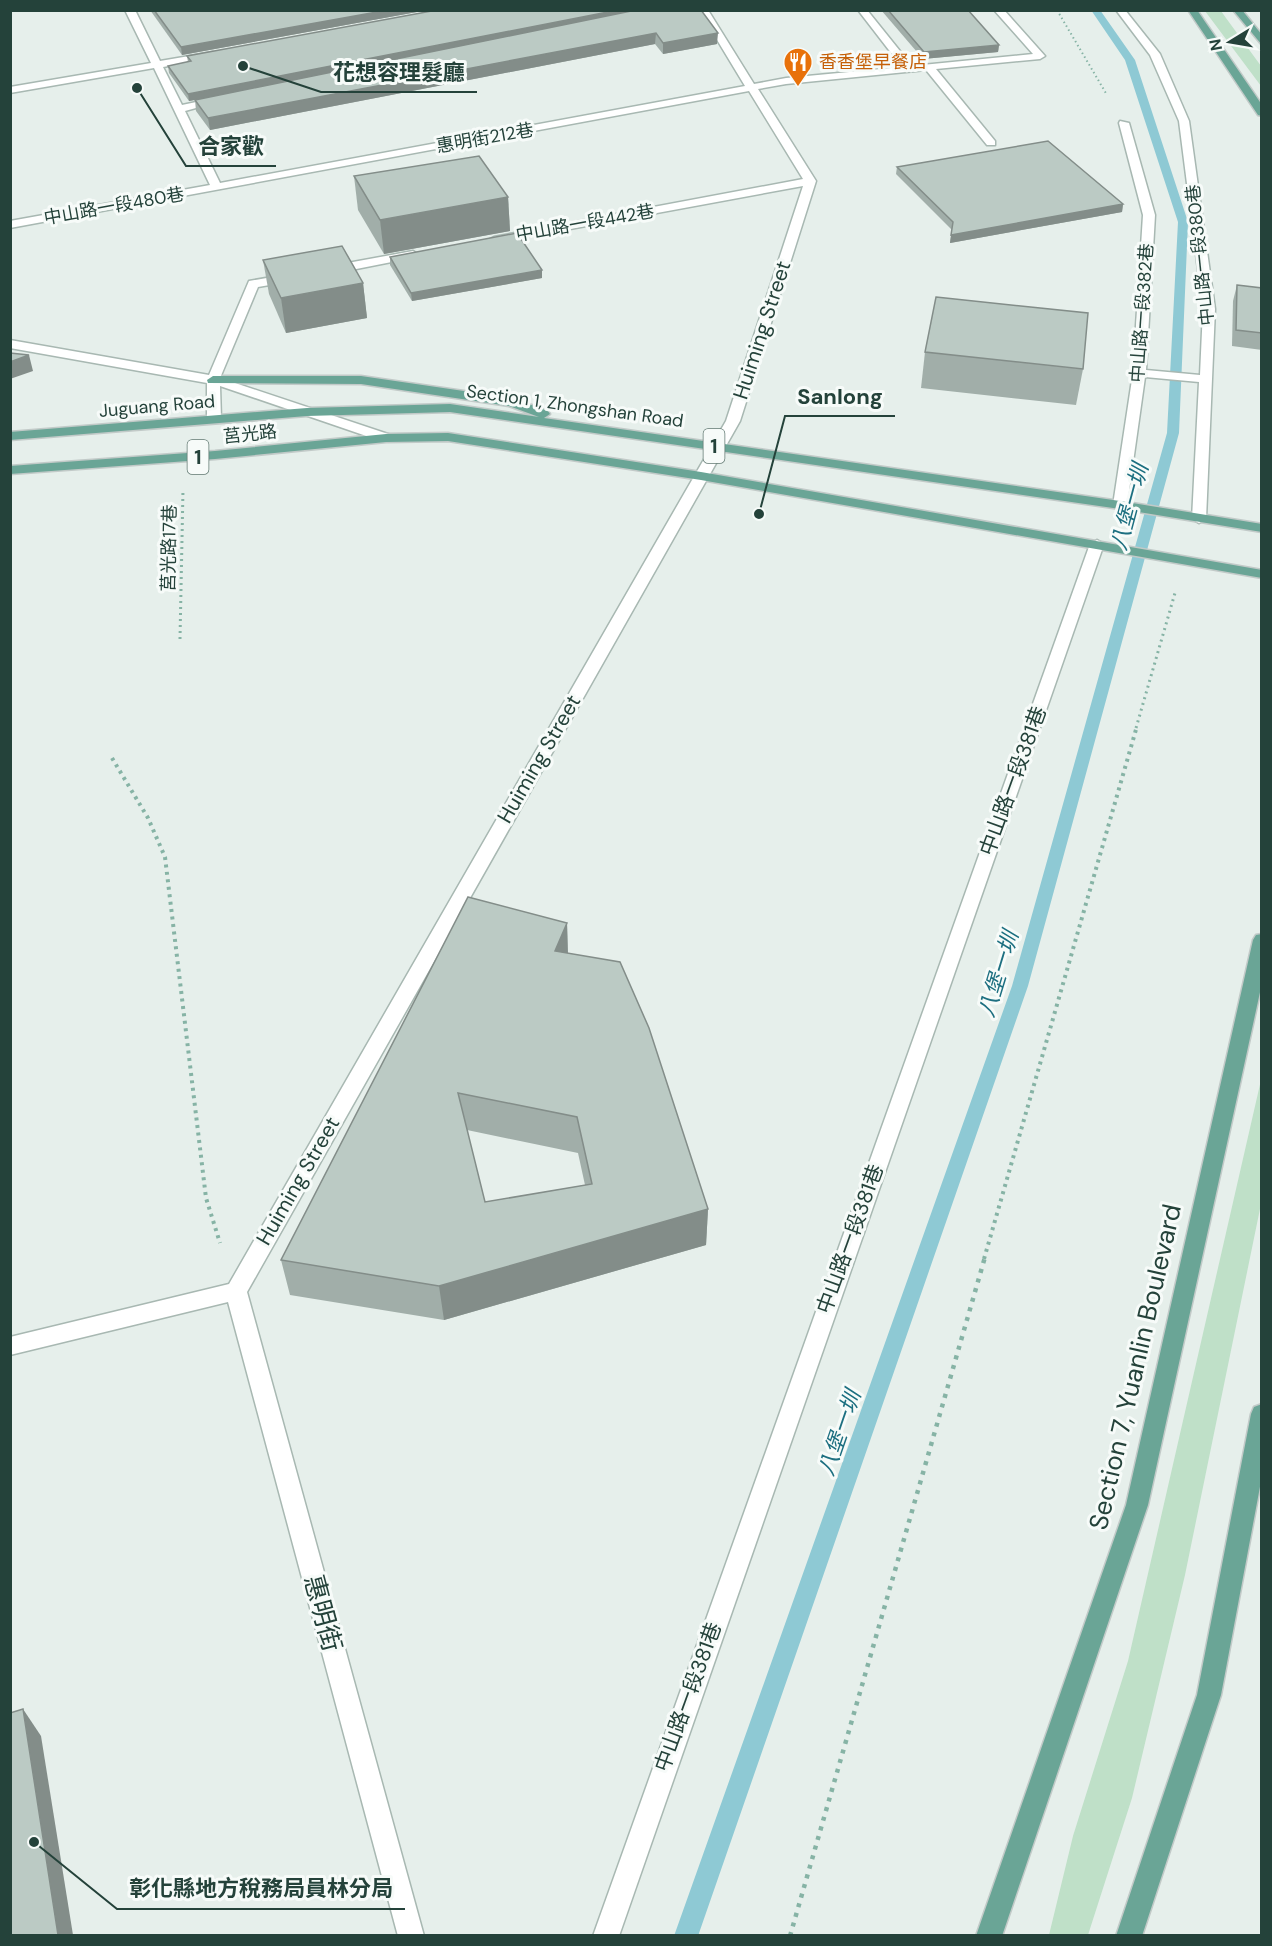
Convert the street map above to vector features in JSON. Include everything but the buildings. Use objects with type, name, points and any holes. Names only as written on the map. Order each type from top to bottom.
[{"type":"main road","points":[[1192,10],[1262,113]]},
{"type":"main road","points":[[1237,10],[1262,42]]},
{"type":"main road","points":[[213,380],[361,380],[512,402],[572,426]]},
{"type":"main road","name":"Section 1, Zhongshan Road","points":[[307,412],[450,408],[1120,505]]},
{"type":"main road","name":"Juguang Road","points":[[10,436],[307,412]]},
{"type":"main road","name":"Section 1, Zhongshan Road","points":[[386,438],[448,437],[701,476],[1097,544]]},
{"type":"main road","name":"莒光路","points":[[10,470],[184,458],[386,438]]},
{"type":"main road","name":"1","points":[[1120,505],[1262,528]]},
{"type":"main road","name":"1","points":[[1097,544],[1262,574]]},
{"type":"main road","name":"Section 7, Yuanlin Boulevard","points":[[989,1935],[1137,1505],[1262,940]]},
{"type":"main road","points":[[1129,1935],[1209,1695],[1262,1414]]},
{"type":"street","points":[[130,10],[155,65],[217,187]]},
{"type":"street","points":[[703,10],[810,181]]},
{"type":"street","points":[[862,10],[909,69]]},
{"type":"street","name":"惠明街212巷","points":[[217,187],[786,81],[1040,56],[998,10]]},
{"type":"street","name":"中山路一段380巷","points":[[1120,10],[1155,54],[1184,121],[1209,309],[1199,519]]},
{"type":"street","points":[[10,90],[224,53]]},
{"type":"street","points":[[929,67],[991,143]]},
{"type":"street","points":[[177,109],[235,97]]},
{"type":"street","name":"中山路一段382巷","points":[[1120,505],[1139,373],[1149,215],[1124,123]]},
{"type":"street","name":"中山路一段442巷","points":[[485,241],[810,181]]},
{"type":"street","name":"Huiming Street","points":[[236,1291],[733,421],[810,181]]},
{"type":"street","name":"中山路一段480巷","points":[[10,225],[217,187]]},
{"type":"street","points":[[323,272],[427,252]]},
{"type":"street","points":[[214,419],[213,380],[253,284],[299,276]]},
{"type":"street","name":"Section 1, Zhongshan Road","points":[[10,344],[213,380],[386,438]]},
{"type":"street","points":[[1139,373],[1207,379]]},
{"type":"street","name":"中山路一段381巷","points":[[606,1935],[1097,544]]},
{"type":"street","points":[[10,1346],[236,1291]]},
{"type":"street","name":"惠明街","points":[[236,1291],[411,1935]]},
{"type":"path","points":[[1057,10],[1124,123]]},
{"type":"path","name":"莒光路17巷","points":[[180,639],[184,458]]},
{"type":"path","points":[[790,1935],[1184,561]]},
{"type":"path","points":[[112,758],[148,818],[165,857],[206,1198],[236,1291]]},
{"type":"green space","points":[[1205,11],[1221,11],[1261,66],[1261,86]]},
{"type":"green space","points":[[1261,1080],[1261,1204],[1185,1575],[1132,1798],[1088,1935],[1049,1935],[1073,1836],[1128,1661]]},
{"type":"waterway","name":"八堡一圳","points":[[686,1936],[1020,986],[1173,433],[1183,222],[1130,60],[1095,10]]},
{"type":"place","name":"花想容理髮廳","points":[[243,66]]},
{"type":"place","name":"合家歡","points":[[137,88]]},
{"type":"place","name":"香香堡早餐店","points":[[798,88]]},
{"type":"place","name":"Sanlong","points":[[759,514]]},
{"type":"place","name":"彰化縣地方稅務局員林分局","points":[[34,1842]]}]
